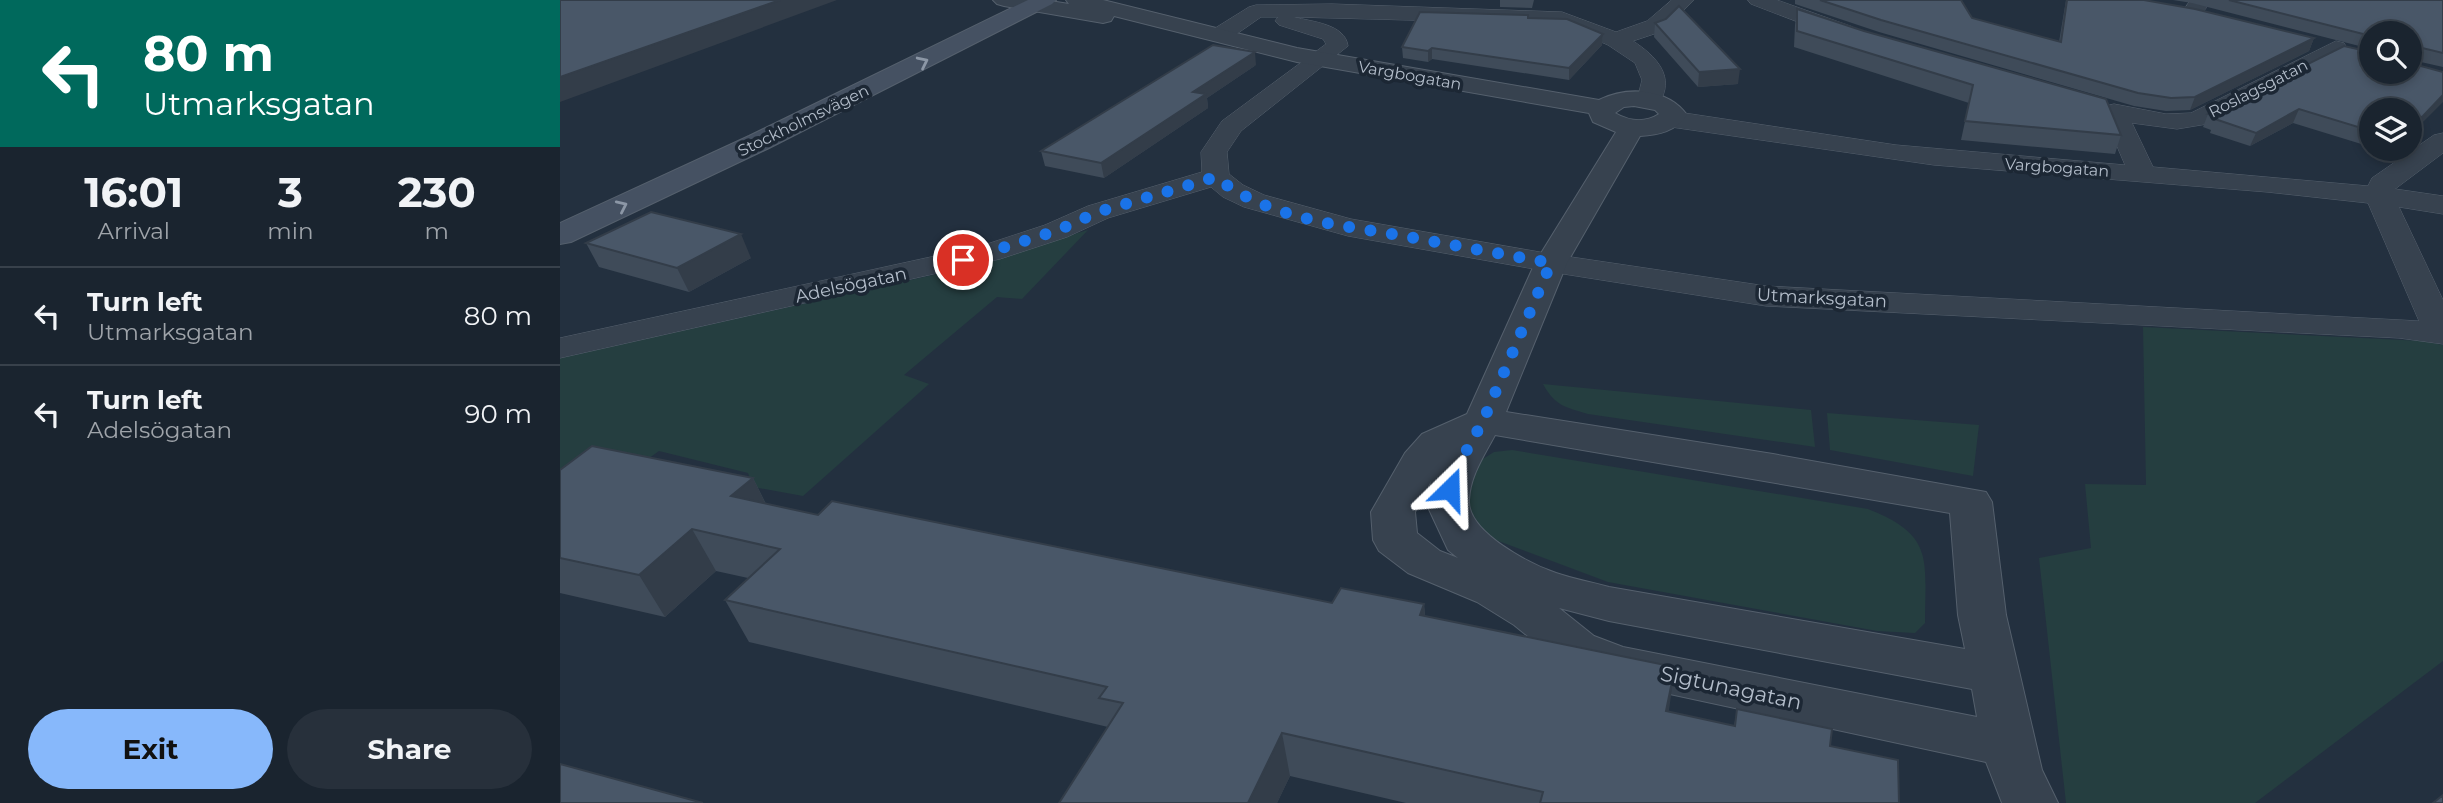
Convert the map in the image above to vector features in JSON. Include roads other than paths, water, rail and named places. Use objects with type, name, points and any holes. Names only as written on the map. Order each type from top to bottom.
[{"type":"main road","name":"Stockholmsvägen","points":[[560,212],[1019,1]]},
{"type":"main road","name":"Stockholmsvägen","points":[[560,235],[839,103],[1019,1]]},
{"type":"street","name":"Vargbogatan","points":[[1077,0],[1321,60],[1602,108]]},
{"type":"street","points":[[1450,0],[1467,14]]},
{"type":"street","points":[[1616,40],[1655,26],[1684,0]]},
{"type":"street","points":[[1758,0],[1870,40]]},
{"type":"street","name":"Vargbogatan","points":[[1019,1],[1220,35]]},
{"type":"street","points":[[1562,18],[1584,3]]},
{"type":"street","points":[[1216,177],[1214,152],[1231,126],[1337,46],[1336,38],[1331,33],[1248,5]]},
{"type":"street","points":[[1220,35],[1248,5],[1562,18],[1616,40],[1645,59],[1652,70],[1654,80],[1649,100]]},
{"type":"street","points":[[2191,7],[2218,18]]},
{"type":"street","name":"Roslagsgatan","points":[[2088,103],[2137,117],[2196,151],[2197,119],[2347,51],[2309,41]]},
{"type":"street","points":[[1618,100],[1649,100],[1664,104],[1674,115],[1653,127],[1632,127],[1609,121],[1602,116],[1602,108],[1618,100]]},
{"type":"street","points":[[2114,111],[2142,173]]},
{"type":"street","name":"Vargbogatan","points":[[1671,119],[1889,153],[2142,173],[2196,151],[2379,195],[2443,205]]},
{"type":"street","points":[[1632,127],[1551,263],[1483,421],[1453,475],[1447,503],[1464,539],[1497,564],[1543,587],[1622,607],[1996,674]]},
{"type":"street","points":[[2442,334],[2379,195],[2382,184],[2443,141]]},
{"type":"street","name":"Utmarksgatan","points":[[1216,177],[1233,191],[1254,201],[1348,227],[1551,263],[1766,296],[2386,327],[2442,334]]},
{"type":"street","name":"Adelsögatan","points":[[560,348],[976,257],[1056,231],[1098,212],[1216,177]]},
{"type":"street","points":[[1483,421],[1972,502],[1982,615],[1996,674],[2008,746],[2015,772],[2030,803]]},
{"type":"street","name":"Sigtunagatan","points":[[1483,421],[1436,443],[1420,463],[1393,512],[1395,540],[1424,562],[1493,590],[1531,612],[1577,649],[1618,665],[2008,746]]}]
